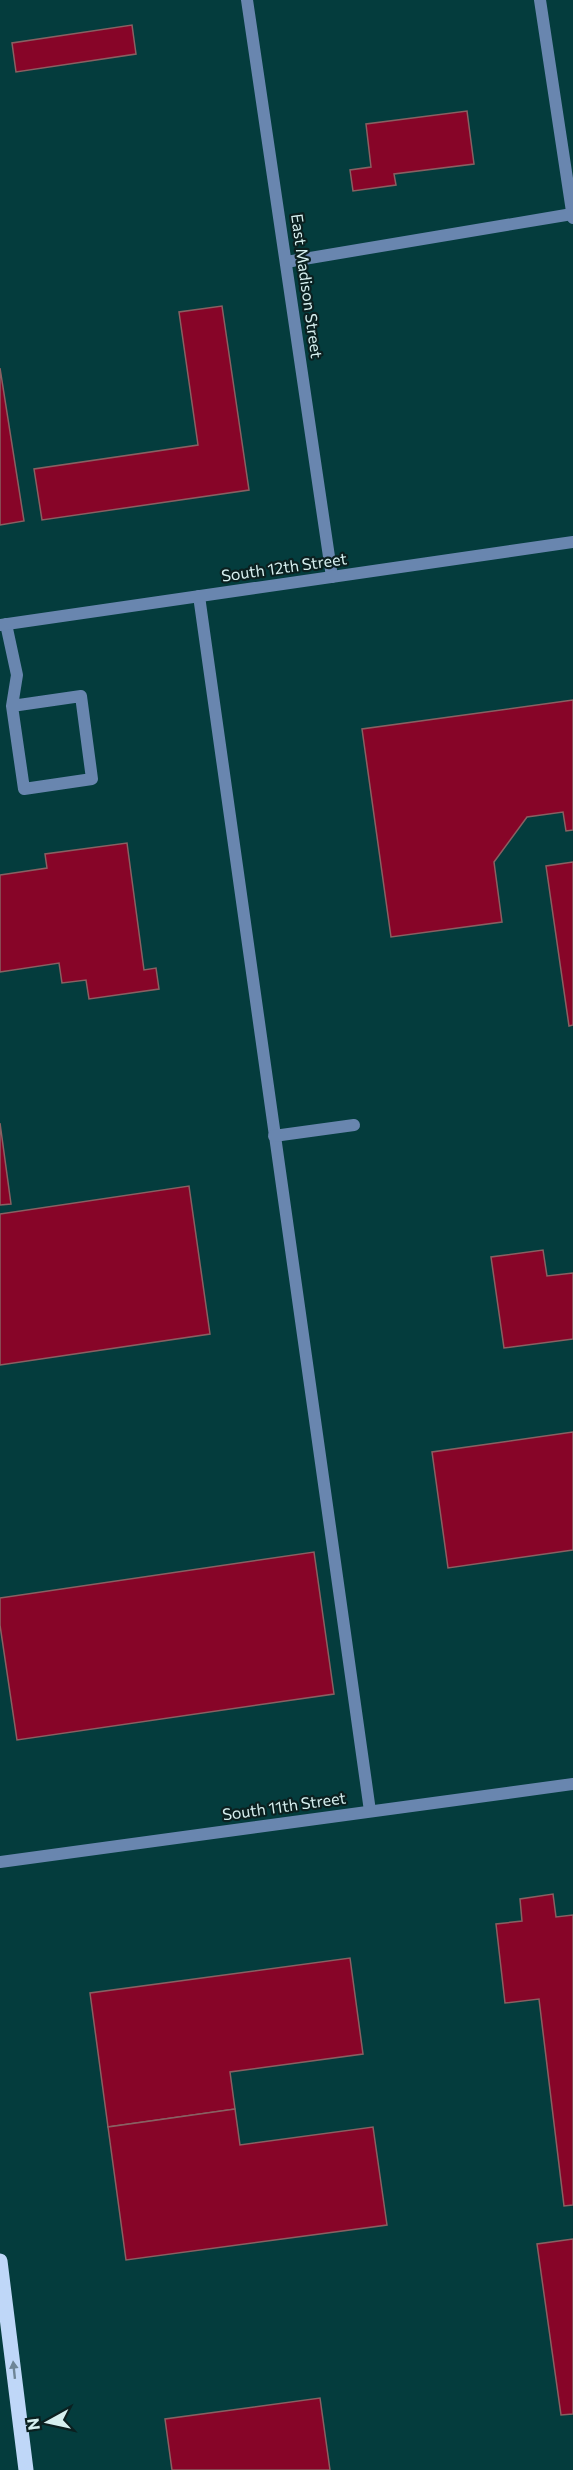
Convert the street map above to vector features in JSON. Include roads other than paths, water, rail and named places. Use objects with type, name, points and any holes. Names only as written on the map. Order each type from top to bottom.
[{"type":"main road","points":[[0,2261],[26,2470]]},
{"type":"street","name":"East Madison Street","points":[[247,0],[332,577]]},
{"type":"street","points":[[286,262],[573,216],[540,0]]},
{"type":"street","name":"South 12th Street","points":[[3,624],[573,542]]},
{"type":"street","points":[[199,596],[370,1811]]},
{"type":"street","points":[[3,624],[17,675],[12,706],[24,789],[93,779],[81,696],[12,706]]},
{"type":"street","points":[[274,1136],[354,1125]]},
{"type":"street","name":"South 11th Street","points":[[0,1862],[573,1784]]}]
